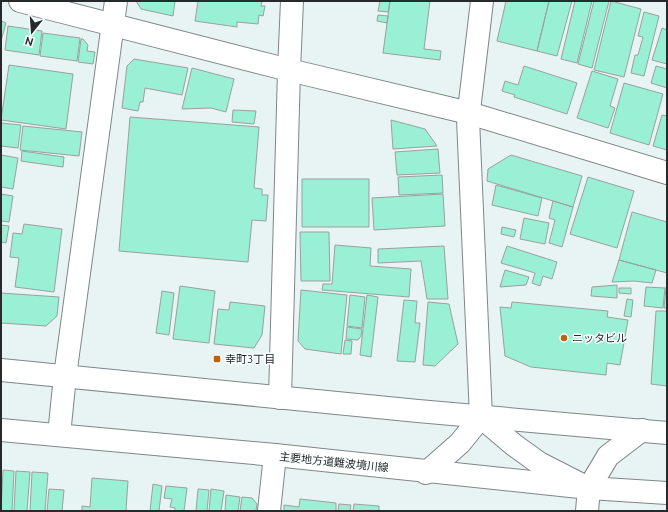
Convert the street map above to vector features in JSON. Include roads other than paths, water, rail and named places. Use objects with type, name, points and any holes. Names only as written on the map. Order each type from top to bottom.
[{"type":"street","points":[[20,1],[288,70],[469,113],[667,173]]},
{"type":"street","points":[[59,435],[65,376],[116,1]]},
{"type":"street","points":[[280,398],[288,70],[292,1]]},
{"type":"street","points":[[426,473],[460,443],[481,417],[469,113],[482,1]]},
{"type":"street","points":[[1,370],[280,398],[667,433]]},
{"type":"street","points":[[481,417],[539,463],[589,488]]},
{"type":"street","name":"主要地方道難波境川線","points":[[1,430],[275,455],[426,473],[589,488],[667,493]]},
{"type":"street","points":[[587,511],[589,488],[608,456],[642,430]]},
{"type":"street","points":[[269,511],[275,455]]},
{"type":"place","name":"ニッタビル","points":[[564,338]]},
{"type":"place","name":"幸町3丁目","points":[[217,359]]}]
